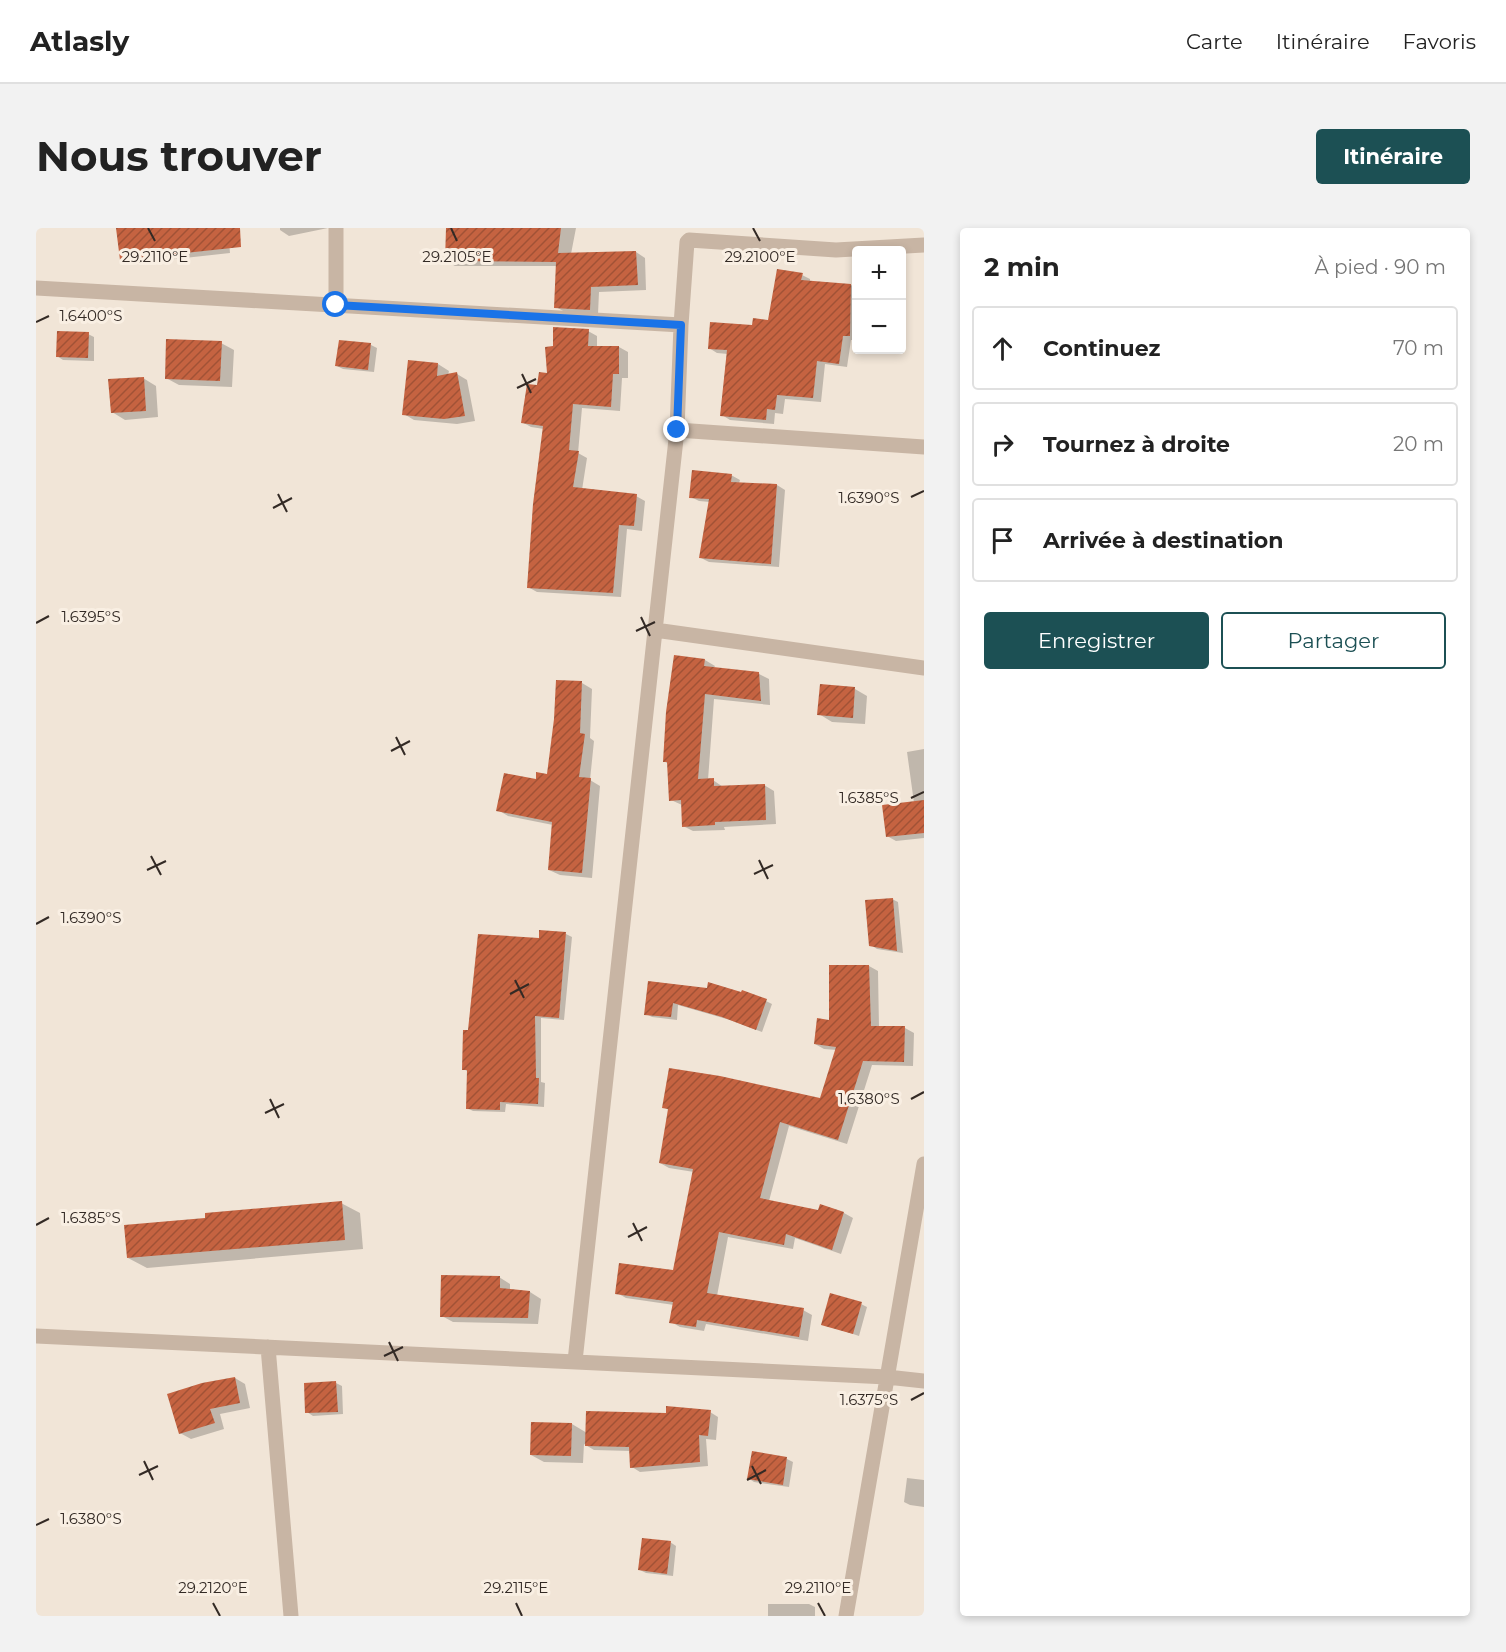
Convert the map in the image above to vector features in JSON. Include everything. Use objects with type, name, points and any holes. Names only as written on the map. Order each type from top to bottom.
[{"type":"street","points":[[336,228],[336,305]]},
{"type":"street","points":[[574,1361],[677,430],[681,325],[688,234],[836,250],[924,245]]},
{"type":"street","points":[[36,288],[681,325]]},
{"type":"street","points":[[677,430],[924,447]]},
{"type":"street","points":[[655,630],[924,668]]},
{"type":"street","points":[[846,1616],[924,1164]]},
{"type":"street","points":[[36,1336],[574,1361],[887,1377],[924,1381]]},
{"type":"street","points":[[268,1347],[291,1616]]},
{"type":"building","points":[[116,228],[240,228],[241,247],[120,260]]},
{"type":"building","points":[[446,228],[561,228],[558,253],[636,251],[638,285],[591,287],[590,310],[554,308],[556,262],[445,261]]},
{"type":"building","points":[[777,269],[803,273],[801,280],[851,284],[850,336],[843,336],[839,364],[817,361],[813,398],[777,395],[775,410],[767,409],[766,420],[720,416],[727,350],[708,349],[710,322],[752,325],[753,318],[768,320]]},
{"type":"building","points":[[553,327],[589,329],[588,346],[619,346],[619,374],[613,374],[611,407],[573,404],[569,450],[579,451],[573,487],[637,494],[634,526],[619,525],[613,593],[527,588],[533,504],[543,426],[521,423],[527,384],[537,385],[539,372],[547,373],[545,347],[553,346]]},
{"type":"building","points":[[57,331],[89,332],[88,358],[56,357]]},
{"type":"building","points":[[166,339],[222,341],[220,381],[165,379]]},
{"type":"building","points":[[339,340],[371,343],[368,370],[335,366]]},
{"type":"building","points":[[408,360],[438,363],[437,376],[457,372],[465,416],[444,419],[402,415]]},
{"type":"building","points":[[144,377],[146,411],[111,413],[108,379]]},
{"type":"building","points":[[692,470],[732,474],[731,482],[777,484],[771,564],[699,558],[709,499],[689,498]]},
{"type":"building","points":[[674,655],[705,659],[704,666],[759,672],[761,701],[705,694],[698,779],[714,778],[714,786],[765,784],[766,820],[715,822],[715,825],[682,827],[681,800],[669,801],[667,762],[663,762],[666,712]]},
{"type":"building","points":[[556,680],[582,681],[580,733],[585,734],[579,777],[591,778],[582,873],[548,870],[552,822],[496,811],[504,773],[536,779],[536,772],[547,774]]},
{"type":"building","points":[[820,684],[855,687],[853,718],[817,715]]},
{"type":"building","points":[[924,800],[924,833],[886,837],[882,805]]},
{"type":"building","points":[[893,898],[897,951],[869,946],[865,900]]},
{"type":"building","points":[[539,930],[566,932],[559,1018],[535,1016],[536,1078],[539,1078],[538,1104],[500,1102],[500,1110],[466,1109],[467,1070],[462,1070],[463,1030],[468,1030],[478,934],[539,938]]},
{"type":"building","points":[[829,965],[869,965],[871,1026],[905,1026],[904,1062],[863,1061],[838,1140],[780,1122],[760,1198],[818,1210],[820,1204],[844,1212],[832,1250],[786,1234],[784,1245],[719,1232],[707,1293],[804,1308],[799,1337],[697,1320],[696,1327],[669,1323],[673,1302],[615,1294],[619,1263],[673,1270],[693,1169],[659,1163],[668,1109],[662,1108],[669,1068],[720,1076],[820,1098],[836,1047],[814,1044],[817,1018],[829,1020]]},
{"type":"building","points":[[648,981],[707,988],[708,982],[767,999],[756,1030],[722,1017],[673,1003],[671,1017],[644,1015]]},
{"type":"building","points":[[342,1201],[345,1240],[127,1258],[124,1225],[205,1218],[205,1213]]},
{"type":"building","points":[[441,1275],[500,1276],[500,1288],[530,1291],[528,1318],[440,1317]]},
{"type":"building","points":[[830,1293],[862,1302],[853,1334],[821,1325]]},
{"type":"building","points":[[235,1377],[240,1403],[210,1409],[215,1423],[179,1434],[167,1394],[202,1383]]},
{"type":"building","points":[[336,1381],[338,1412],[305,1413],[304,1383]]},
{"type":"building","points":[[666,1406],[711,1410],[708,1436],[699,1435],[700,1462],[630,1468],[629,1447],[585,1446],[586,1411],[666,1413]]},
{"type":"building","points":[[531,1422],[572,1423],[571,1456],[530,1455]]},
{"type":"building","points":[[752,1451],[787,1457],[783,1485],[747,1479]]},
{"type":"building","points":[[642,1538],[671,1541],[667,1574],[638,1570]]},
{"type":"route","points":[[336,305],[681,325],[677,430]]}]
